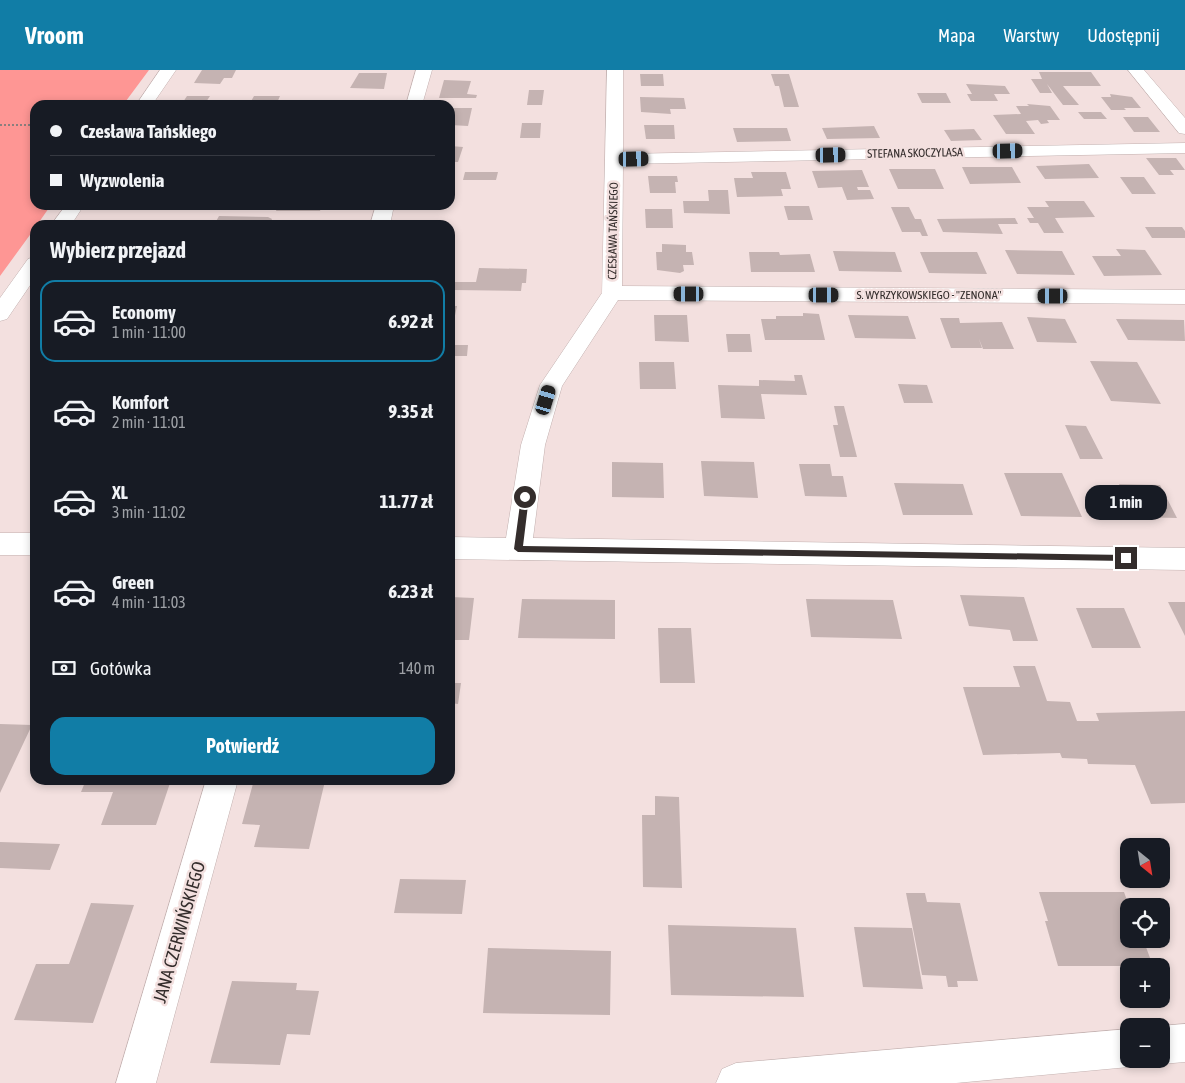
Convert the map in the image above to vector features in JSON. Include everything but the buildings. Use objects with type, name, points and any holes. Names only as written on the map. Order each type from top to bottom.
[{"type":"street","points":[[147,100],[168,70]]},
{"type":"street","points":[[415,100],[424,70]]},
{"type":"street","name":"CZESŁAWA TAŃSKIEGO","points":[[518,549],[532,445],[551,385],[612,293],[615,70]]},
{"type":"street","points":[[1136,70],[1185,129]]},
{"type":"street","name":"STEFANA SKOCZYLASA","points":[[614,159],[1185,148]]},
{"type":"street","points":[[0,314],[30,270]]},
{"type":"street","name":"S. WYRZYKOWSKIEGO - \"ZENONA\"","points":[[612,293],[1185,297]]},
{"type":"street","points":[[0,544],[30,544]]},
{"type":"street","points":[[455,548],[1185,559]]},
{"type":"street","name":"JANA CZERWIŃSKIEGO","points":[[136,1083],[221,785]]},
{"type":"street","points":[[1170,1044],[1185,1042]]},
{"type":"street","points":[[736,1083],[1120,1049]]},
{"type":"path","points":[[0,125],[30,124]]},
{"type":"shaded area","points":[[0,70],[149,70],[127,100],[30,100],[30,210],[48,210],[40,220],[30,220],[30,235],[0,276]]},
{"type":"route","points":[[525,497],[518,549],[1126,558]]}]
